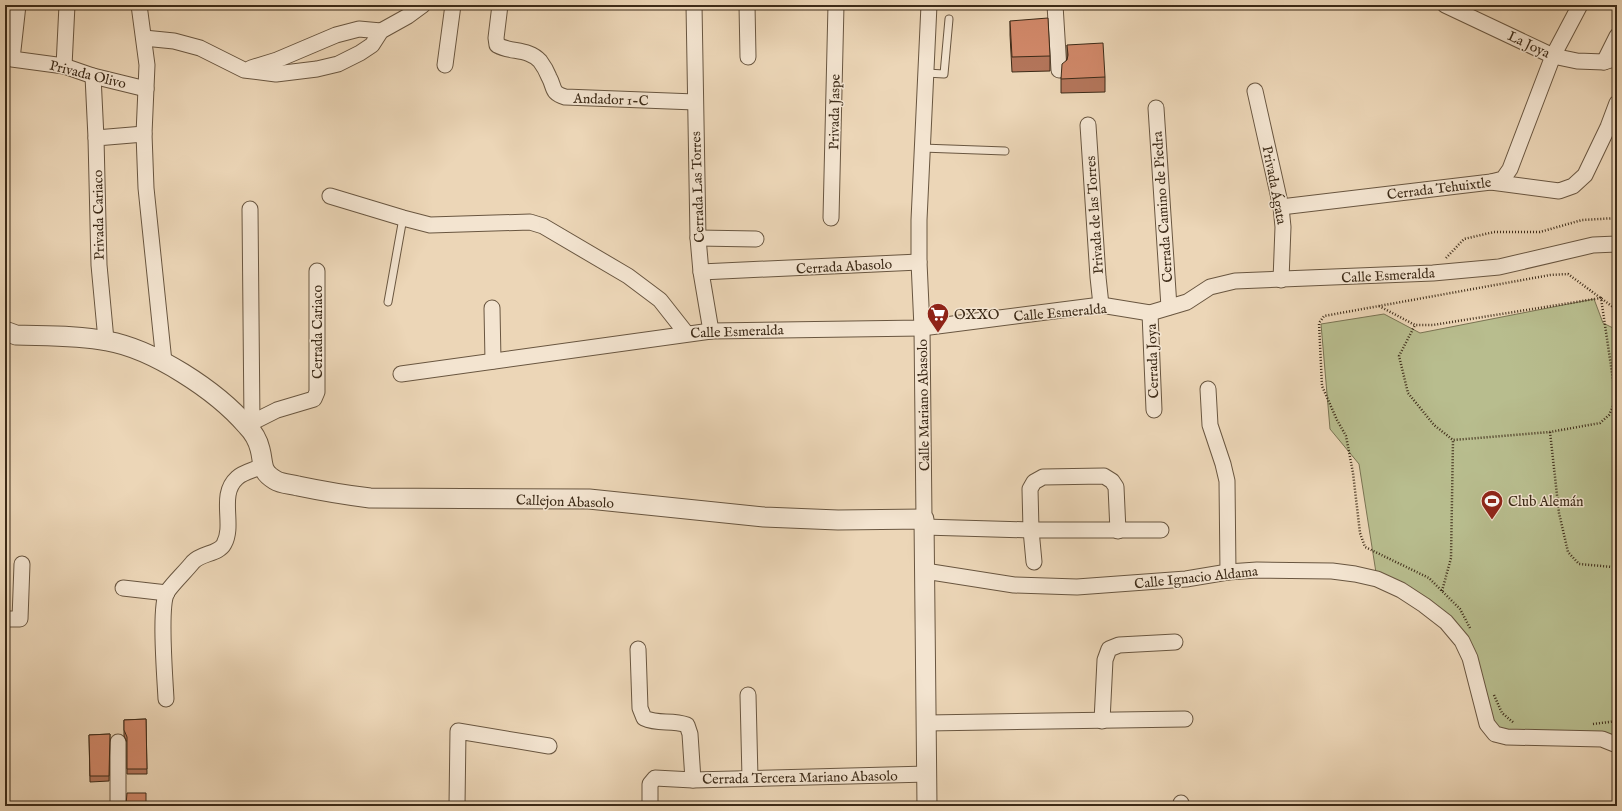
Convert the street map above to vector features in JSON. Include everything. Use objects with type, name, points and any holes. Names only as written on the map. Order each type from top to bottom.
[{"type":"street","name":"Privada Olivo","points":[[18,5],[12,59],[64,66],[93,76],[146,90]]},
{"type":"street","points":[[64,66],[67,5]]},
{"type":"street","points":[[139,5],[147,64],[144,134],[146,188],[164,362]]},
{"type":"street","points":[[144,38],[174,41],[200,48],[244,70],[276,74],[317,69],[338,64],[360,54],[372,45],[381,32],[423,5]]},
{"type":"street","points":[[445,66],[453,5]]},
{"type":"street","name":"Andador 1-C","points":[[500,5],[496,38],[497,45],[504,49],[528,52],[539,60],[550,78],[553,89],[558,95],[565,97],[695,102]]},
{"type":"street","name":"Cerrada Las Torres","points":[[694,5],[698,238],[701,272],[711,331]]},
{"type":"street","points":[[748,5],[748,56]]},
{"type":"street","name":"Privada Jaspe","points":[[831,218],[836,5]]},
{"type":"street","name":"Calle Mariano Abasolo","points":[[928,806],[922,328],[919,220],[929,5]]},
{"type":"street","points":[[1055,5],[1059,70]]},
{"type":"street","name":"La Joya","points":[[1445,5],[1553,56],[1577,61],[1611,60]]},
{"type":"street","name":"Cerrada Tehuixtle","points":[[1280,207],[1491,182],[1503,179],[1510,169],[1553,56],[1580,5]]},
{"type":"street","points":[[244,70],[277,60],[336,35],[359,29],[381,32]]},
{"type":"street","points":[[1611,60],[1617,36]]},
{"type":"street","name":"Privada Cariaco","points":[[93,76],[99,265],[106,340]]},
{"type":"street","name":"Privada Ágata","points":[[1255,91],[1284,227],[1281,280]]},
{"type":"street","points":[[1491,182],[1559,191],[1573,186],[1585,175],[1608,127],[1617,103]]},
{"type":"street","name":"Cerrada Camino de Piedra","points":[[1156,108],[1169,307]]},
{"type":"street","name":"Privada de las Torres","points":[[1088,125],[1101,305]]},
{"type":"street","points":[[96,138],[144,134]]},
{"type":"street","points":[[330,196],[430,225],[530,222],[543,226],[628,276],[660,300],[686,333]]},
{"type":"street","points":[[249,424],[250,209]]},
{"type":"street","points":[[698,238],[756,239]]},
{"type":"street","name":"Calle Esmeralda","points":[[400,374],[686,333],[711,331],[922,328],[1101,305],[1150,313],[1187,302],[1210,288],[1235,281],[1433,273],[1499,267],[1593,245],[1617,244]]},
{"type":"street","name":"Cerrada Abasolo","points":[[701,272],[919,262]]},
{"type":"street","name":"Cerrada Cariaco","points":[[249,424],[277,410],[314,399],[317,392],[317,271]]},
{"type":"street","points":[[492,308],[492,361]]},
{"type":"street","name":"Cerrada Joya","points":[[1150,313],[1154,410]]},
{"type":"street","points":[[5,331],[16,335],[106,340],[128,346],[164,362],[196,381],[249,424],[254,434],[260,449],[262,466],[238,477],[231,485],[228,494],[227,538],[223,546],[218,550],[197,558],[167,593],[164,602],[163,618],[166,699]]},
{"type":"street","points":[[1208,389],[1210,425],[1227,480],[1228,572]]},
{"type":"street","name":"Callejon Abasolo","points":[[262,466],[266,474],[276,481],[339,495],[370,498],[590,499],[764,517],[924,523]]},
{"type":"street","points":[[1034,562],[1031,530],[1030,489],[1034,482],[1043,477],[1104,476],[1112,481],[1116,487],[1118,531]]},
{"type":"street","points":[[924,523],[1031,530],[1161,530]]},
{"type":"street","points":[[5,619],[20,619],[22,564]]},
{"type":"street","name":"Calle Ignacio Aldama","points":[[925,572],[1014,585],[1077,587],[1186,579],[1228,572],[1257,570],[1332,571],[1377,579],[1402,590],[1424,605],[1446,622],[1462,641],[1470,658],[1487,724],[1495,734],[1507,737],[1602,739],[1617,745]]},
{"type":"street","points":[[123,588],[167,593]]},
{"type":"street","points":[[1102,721],[1105,660],[1109,649],[1120,645],[1175,642]]},
{"type":"street","name":"Cerrada Tercera Mariano Abasolo","points":[[638,649],[640,708],[644,718],[653,722],[679,722],[687,725],[690,734],[693,780],[928,774]]},
{"type":"street","points":[[748,695],[750,778]]},
{"type":"street","points":[[927,723],[1185,719]]},
{"type":"street","points":[[457,806],[458,731],[549,746]]},
{"type":"street","points":[[118,742],[118,806]]},
{"type":"street","points":[[650,806],[650,784],[655,778],[693,780]]},
{"type":"lane","points":[[926,73],[944,74],[949,19]]},
{"type":"lane","points":[[922,148],[1005,151]]},
{"type":"lane","points":[[388,302],[403,218]]},
{"type":"path","points":[[1433,273],[1464,240],[1494,232],[1540,232],[1582,220],[1617,218]]},
{"type":"path","points":[[1471,629],[1460,609],[1429,578],[1365,548],[1360,533],[1353,473],[1346,436],[1322,386],[1319,323],[1324,316],[1542,276],[1568,274],[1617,310]]},
{"type":"path","points":[[1380,306],[1415,325],[1433,325],[1601,298]]},
{"type":"path","points":[[1415,325],[1398,356],[1408,393],[1434,425],[1453,440],[1550,432],[1600,423],[1609,415],[1616,400],[1601,298]]},
{"type":"path","points":[[1550,432],[1559,513],[1568,552],[1579,564],[1613,567],[1617,570]]},
{"type":"path","points":[[1442,591],[1451,558],[1453,440]]},
{"type":"path","points":[[1492,688],[1502,712],[1512,722],[1520,723]]},
{"type":"path","points":[[1586,724],[1617,721]]},
{"type":"green space","name":"Club Alemán","points":[[1594,299],[1603,323],[1617,330],[1617,745],[1495,734],[1462,641],[1377,579],[1359,464],[1330,429],[1321,324],[1384,314],[1420,333]]},
{"type":"building","points":[[1048,18],[1050,56],[1012,57],[1010,21]]},
{"type":"building","points":[[1103,43],[1105,77],[1061,79],[1062,64],[1067,60],[1068,55],[1067,45]]},
{"type":"building","points":[[146,719],[147,769],[127,769],[127,737],[124,730],[124,720]]},
{"type":"building","points":[[110,734],[109,776],[90,776],[89,735]]},
{"type":"building","points":[[127,793],[146,793],[146,806],[125,806]]},
{"type":"building","points":[[110,803],[111,806],[87,806],[87,804]]},
{"type":"place","name":"OXXO","points":[[938,334]]},
{"type":"place","name":"Club Alemán","points":[[1492,520]]}]
